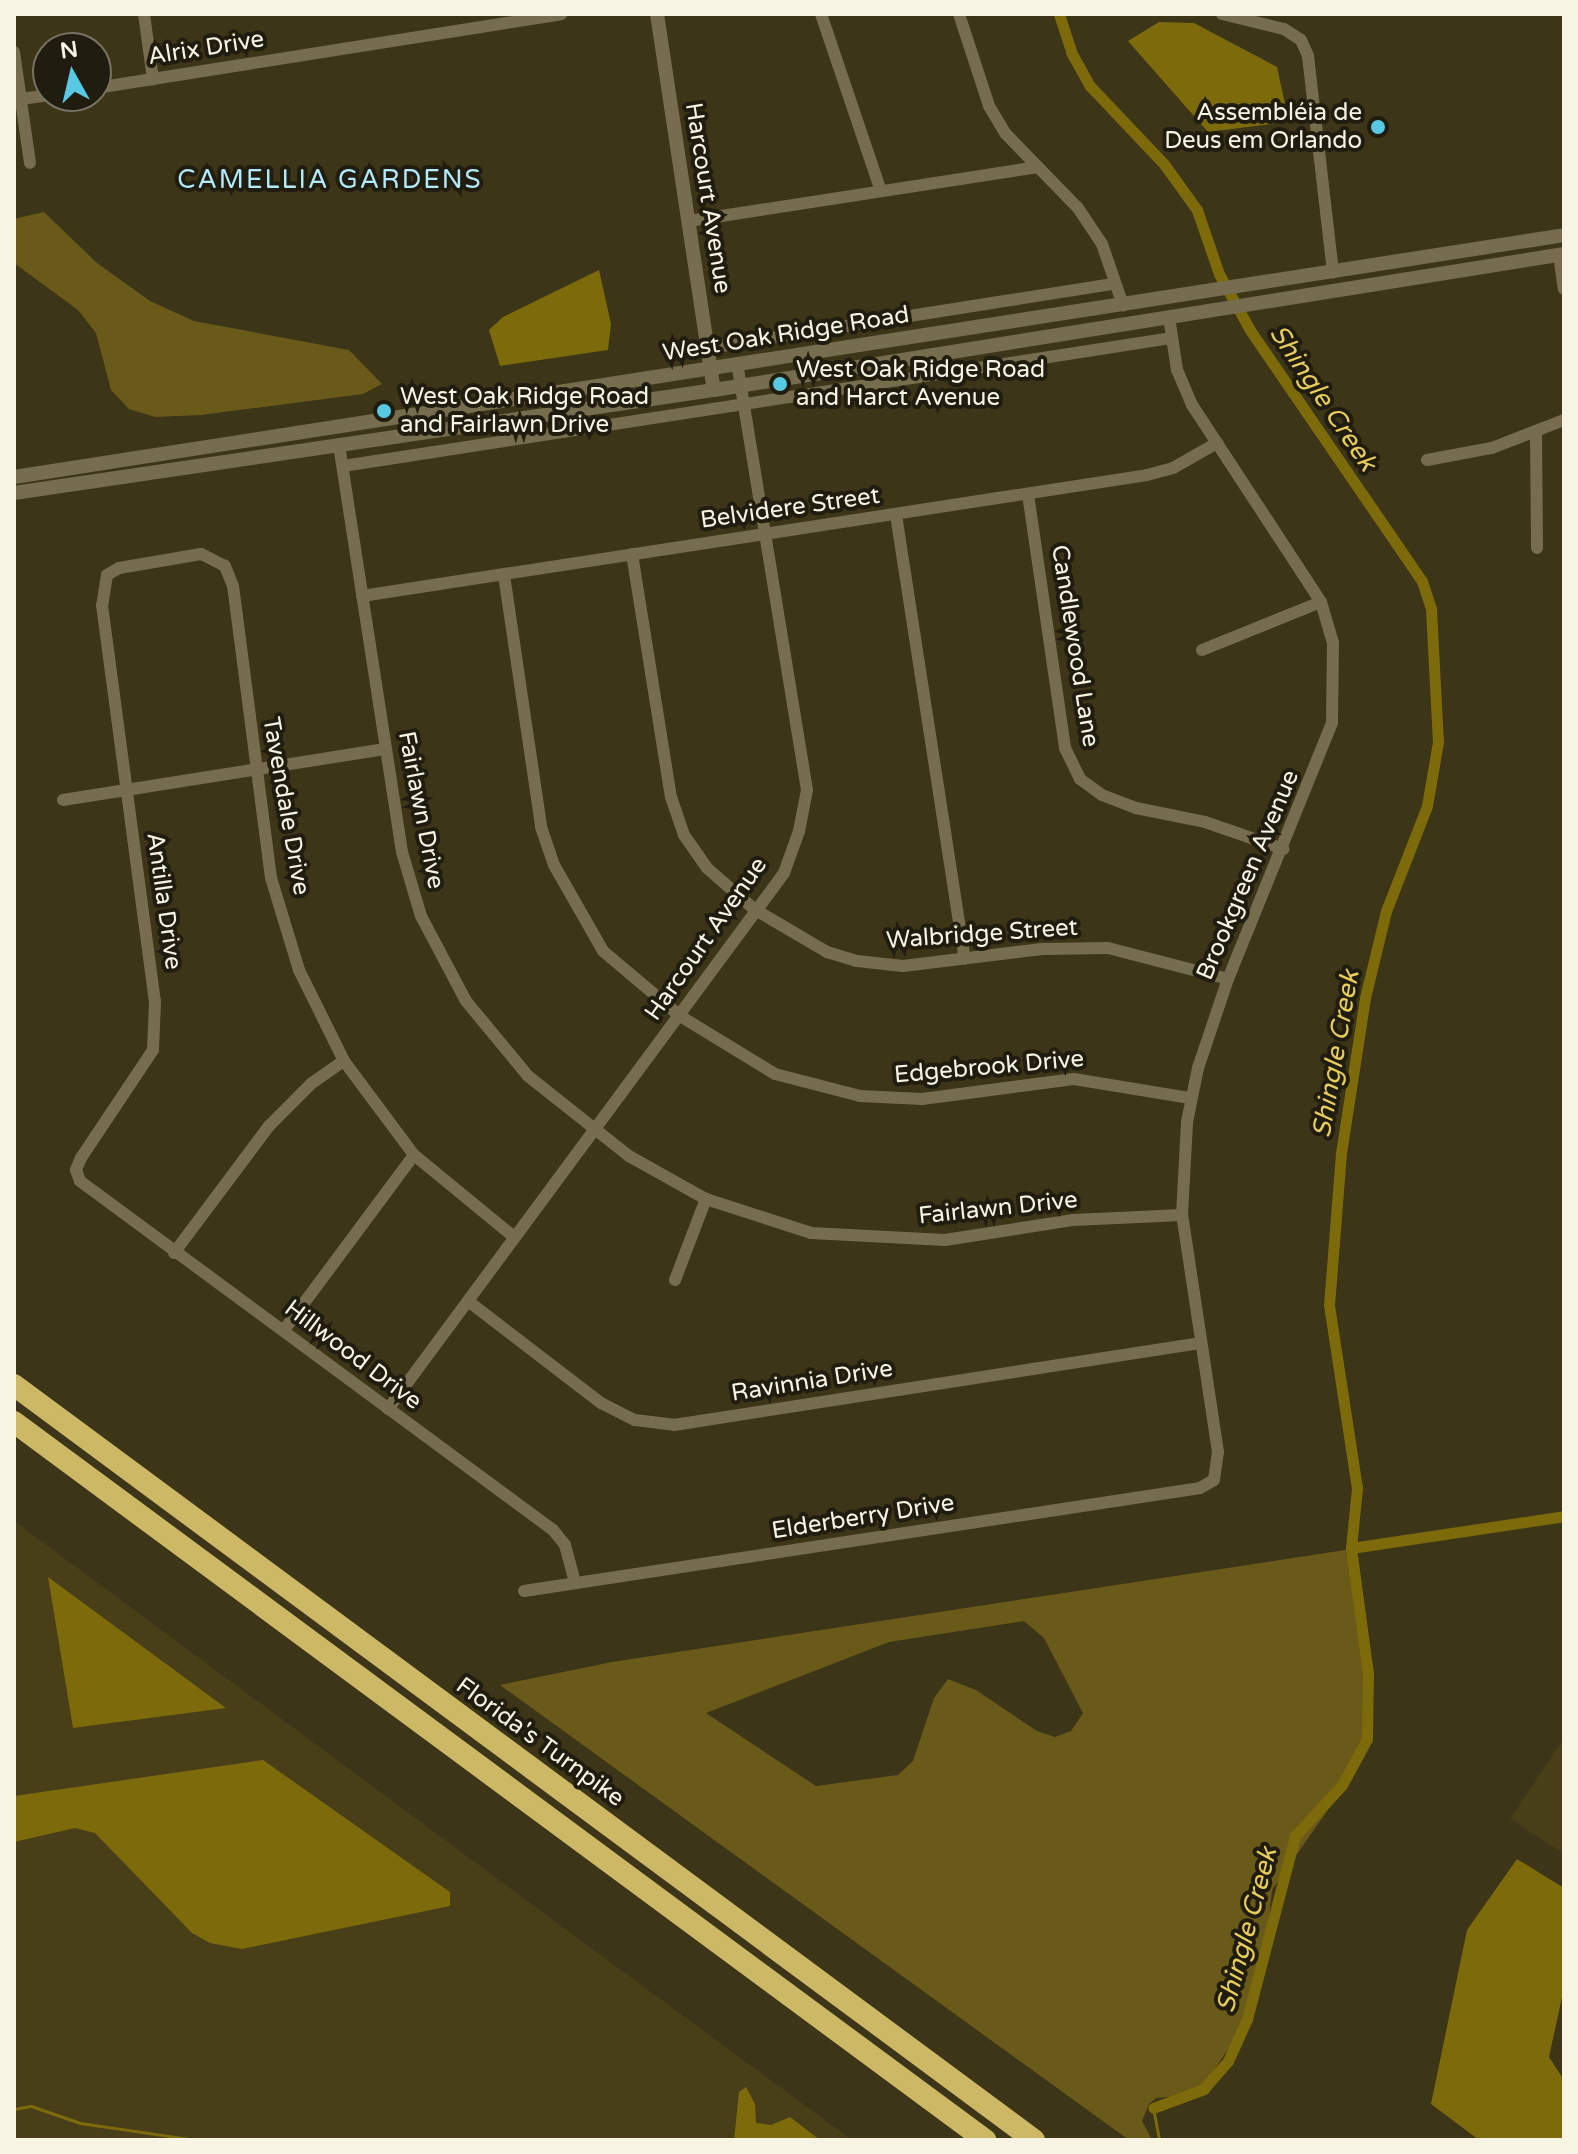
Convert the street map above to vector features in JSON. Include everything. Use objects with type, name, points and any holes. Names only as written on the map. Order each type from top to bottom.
[{"type":"highway","name":"Florida's Turnpike","points":[[14,1385],[1034,2140]]},
{"type":"highway","points":[[14,1422],[985,2140]]},
{"type":"street","points":[[144,14],[153,79]]},
{"type":"street","name":"Alrix Drive","points":[[112,85],[561,14]]},
{"type":"street","name":"Harcourt Avenue","points":[[657,14],[714,390]]},
{"type":"street","points":[[821,14],[881,191]]},
{"type":"street","points":[[959,14],[989,106],[1036,167],[1078,208],[1102,244],[1113,284],[1123,305],[1119,314],[1006,331],[984,346]]},
{"type":"street","points":[[1222,14],[1284,29],[1301,40],[1308,56],[1333,273]]},
{"type":"street","points":[[14,52],[30,163]]},
{"type":"street","points":[[21,99],[32,97]]},
{"type":"street","points":[[689,221],[1036,167]]},
{"type":"street","name":"West Oak Ridge Road","points":[[14,477],[1564,235]]},
{"type":"street","points":[[1459,271],[1468,260],[1522,252],[1524,242]]},
{"type":"street","points":[[1562,254],[1564,289]]},
{"type":"street","name":"West Oak Ridge Road","points":[[14,493],[740,386],[1562,254]]},
{"type":"street","points":[[708,348],[1113,284]]},
{"type":"street","points":[[1169,317],[1170,307],[1225,298],[1236,287]]},
{"type":"street","name":"Brookgreen Avenue","points":[[1169,317],[1172,338],[1192,405],[1321,602],[1333,643],[1332,723],[1228,979],[1190,1098],[1182,1215],[1218,1452],[1218,1468],[1208,1486]]},
{"type":"street","points":[[343,466],[1172,338]]},
{"type":"street","name":"Harcourt Avenue","points":[[388,1409],[591,1129],[680,1016],[754,909],[784,873],[807,790],[737,364]]},
{"type":"street","points":[[339,445],[340,434],[437,420],[455,416],[463,407]]},
{"type":"street","points":[[1427,460],[1492,448],[1564,420]]},
{"type":"street","points":[[1536,433],[1537,548]]},
{"type":"street","name":"Belvidere Street","points":[[362,596],[1147,475],[1173,468],[1217,443]]},
{"type":"street","name":"Fairlawn Drive","points":[[339,445],[402,852],[442,962],[466,1001],[528,1076],[591,1129],[706,1199],[811,1233],[879,1239],[945,1240],[1073,1220],[1182,1215]]},
{"type":"street","name":"Candlewood Lane","points":[[1028,494],[1065,748],[1080,779],[1125,804],[1205,822],[1283,849]]},
{"type":"street","points":[[896,515],[965,959]]},
{"type":"street","name":"Antilla Drive","points":[[80,1181],[76,1170],[81,1158],[153,1050],[150,945],[102,605],[107,575],[119,568],[201,554],[225,566],[233,586]]},
{"type":"street","name":"Walbridge Street","points":[[632,554],[671,797],[684,835],[707,868],[754,909],[827,952],[857,961],[903,966],[1042,949],[1108,948],[1228,979]]},
{"type":"street","name":"Edgebrook Drive","points":[[504,575],[541,827],[554,865],[603,951],[680,1016],[761,1068],[803,1085],[860,1096],[922,1099],[1074,1079],[1190,1098]]},
{"type":"street","name":"Tavendale Drive","points":[[233,586],[254,770],[271,878],[299,970],[344,1061],[414,1155],[514,1237]]},
{"type":"street","points":[[1202,650],[1321,602]]},
{"type":"street","points":[[63,800],[385,749]]},
{"type":"street","points":[[174,1253],[269,1126],[312,1083],[344,1061]]},
{"type":"street","points":[[284,1330],[414,1155]]},
{"type":"street","name":"Hillwood Drive","points":[[80,1181],[553,1530],[565,1545],[575,1583]]},
{"type":"street","points":[[675,1280],[706,1199]]},
{"type":"street","name":"Ravinnia Drive","points":[[468,1301],[601,1403],[635,1420],[674,1425],[1200,1343]]},
{"type":"street","name":"Elderberry Drive","points":[[524,1591],[1208,1486]]},
{"type":"shaded area","points":[[1159,22],[1194,23],[1277,67],[1289,122],[1208,132],[1128,41]]},
{"type":"shaded area","points":[[44,212],[97,263],[150,301],[194,321],[349,350],[382,384],[363,394],[201,415],[155,417],[129,409],[111,390],[96,333],[78,310],[14,263],[14,219]]},
{"type":"shaded area","points":[[599,270],[611,324],[608,350],[500,366],[489,330],[503,317]]},
{"type":"shaded area","points":[[14,1521],[564,1928],[852,2140],[14,2140]]},
{"type":"shaded area","points":[[1352,1549],[1369,1695],[1364,1743],[1348,1781],[1272,1890],[1264,1966],[1237,2036],[1198,2094],[1156,2098],[1149,2104],[1142,2121],[1152,2140],[1129,2140],[500,1685],[612,1662]],"holes":[[[1024,1621],[1044,1638],[1083,1713],[1071,1731],[1055,1737],[1037,1731],[976,1690],[948,1679],[934,1698],[913,1761],[898,1775],[816,1786],[706,1713],[889,1642]]]},
{"type":"shaded area","points":[[48,1577],[226,1708],[73,1728]]},
{"type":"shaded area","points":[[1564,1738],[1564,1854],[1510,1819]]},
{"type":"shaded area","points":[[263,1760],[450,1892],[450,1906],[242,1949],[210,1943],[192,1933],[95,1833],[75,1828],[14,1842],[14,1796]]},
{"type":"shaded area","points":[[1517,1859],[1564,1888],[1564,1988],[1549,2057],[1564,2080],[1564,2140],[1479,2140],[1431,2104],[1467,1930]]},
{"type":"shaded area","points":[[746,2087],[755,2104],[756,2123],[771,2125],[790,2117],[820,2140],[734,2140],[739,2092]]},
{"type":"waterway","name":"Shingle Creek","points":[[1059,14],[1071,52],[1090,86],[1164,164],[1197,210],[1219,274],[1250,330],[1422,581],[1431,609],[1438,742],[1427,806],[1386,911],[1365,998],[1341,1153],[1329,1305],[1357,1488],[1351,1548],[1368,1673],[1367,1739],[1342,1785],[1295,1836],[1247,2019],[1228,2061],[1204,2089],[1153,2108]]},
{"type":"waterway","points":[[1351,1548],[1564,1516]]},
{"type":"waterway","points":[[14,2109],[31,2106],[80,2123],[196,2140]]},
{"type":"waterway","name":"Shingle Creek","points":[[1153,2108],[1159,2140]]},
{"type":"place","name":"Assembléia de Deus em Orlando","points":[[1378,127]]},
{"type":"place","name":"West Oak Ridge Road and Harct Avenue","points":[[780,384]]},
{"type":"place","name":"West Oak Ridge Road and Fairlawn Drive","points":[[384,411]]},
{"type":"district","name":"CAMELLIA GARDENS","points":[[330,180]]}]
